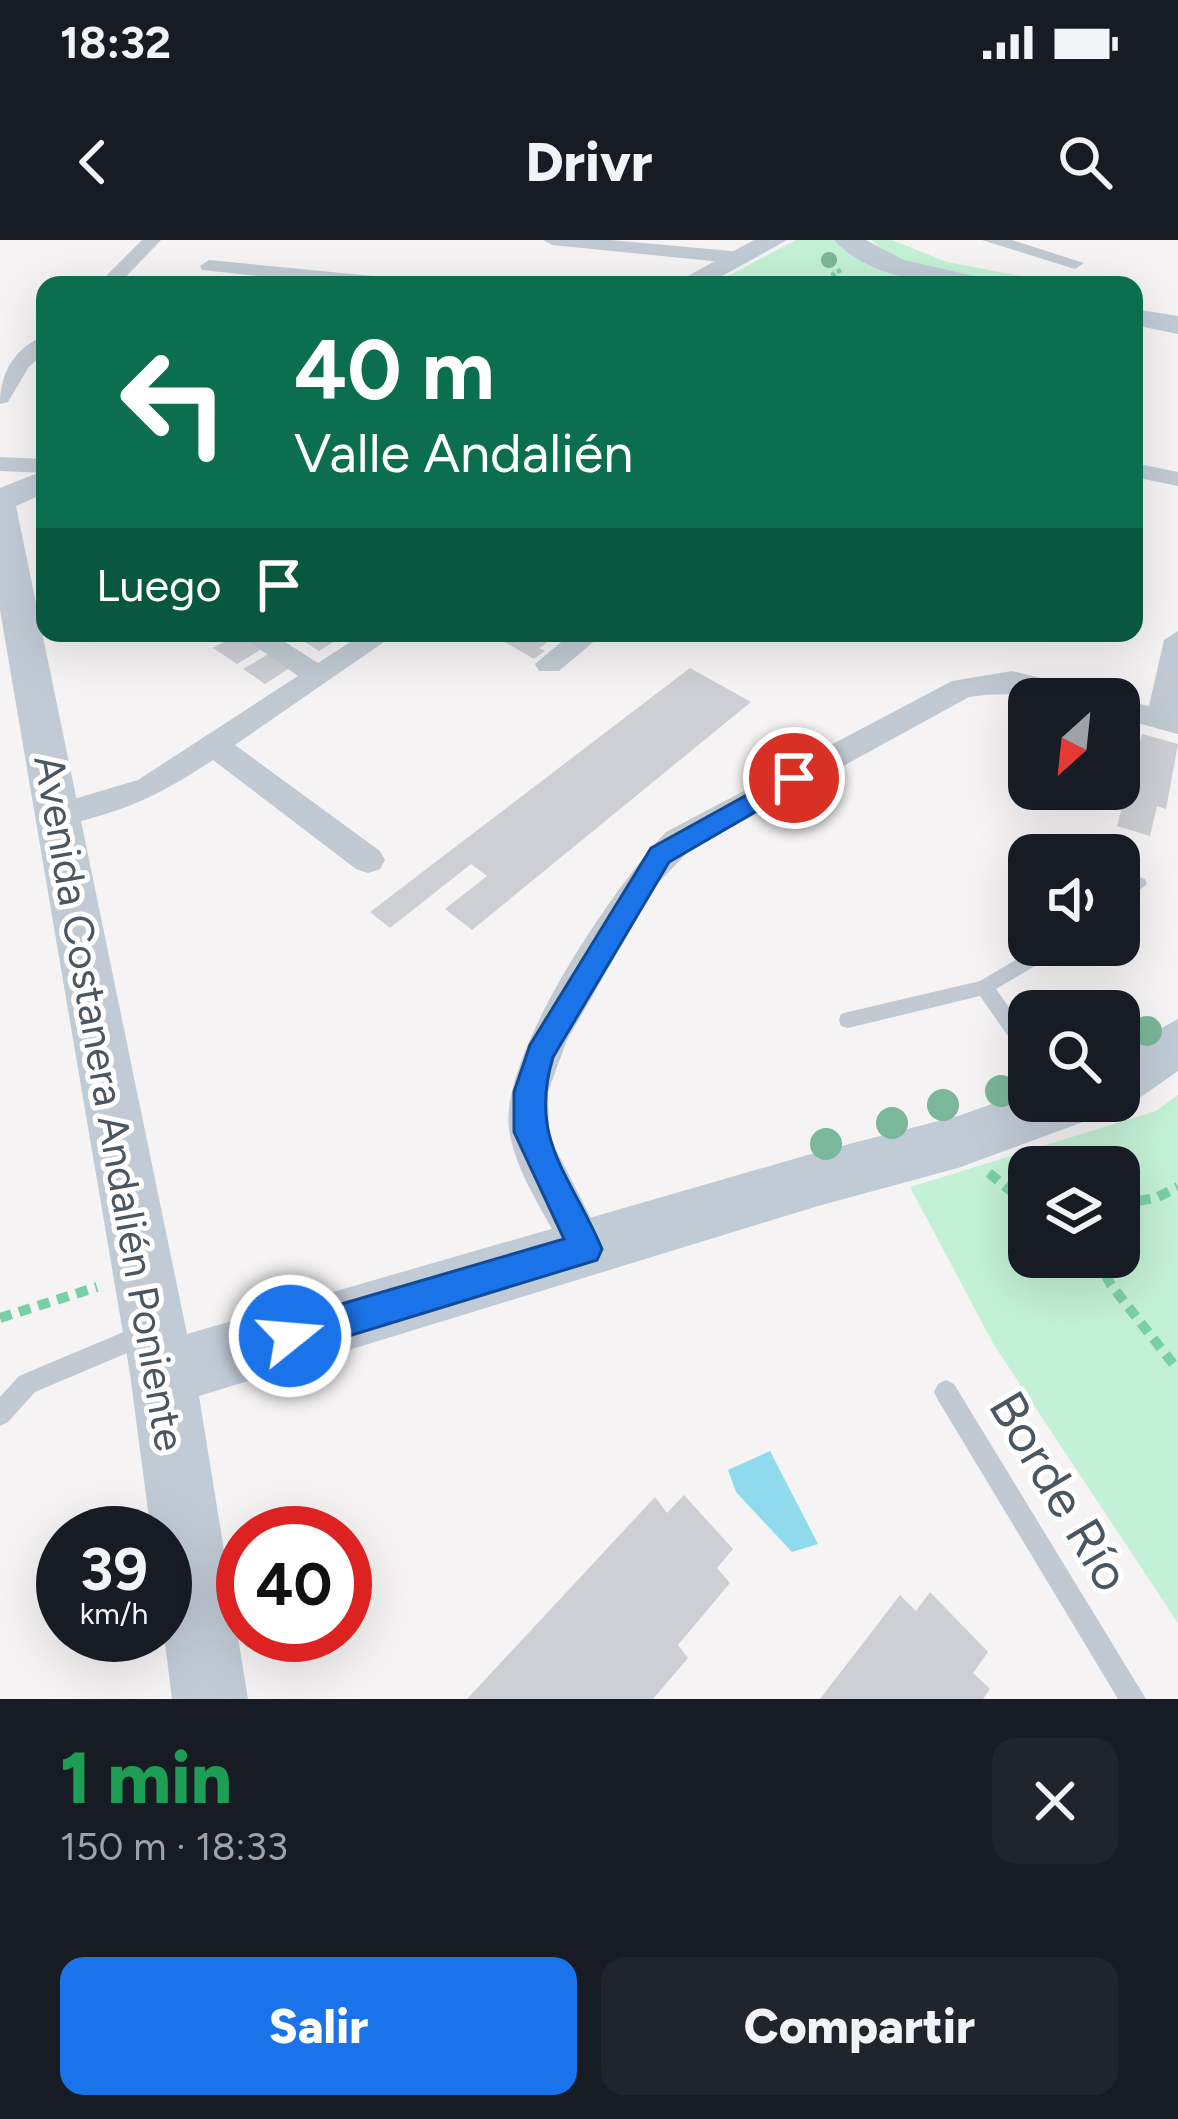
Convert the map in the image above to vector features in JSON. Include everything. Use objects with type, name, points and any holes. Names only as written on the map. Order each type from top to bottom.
[{"type":"street","points":[[116,276],[152,240]]},
{"type":"street","points":[[552,240],[760,246]]},
{"type":"street","points":[[847,240],[895,266],[938,276]]},
{"type":"street","points":[[991,240],[1075,263]]},
{"type":"street","points":[[704,276],[760,246]]},
{"type":"street","points":[[209,266],[312,276]]},
{"type":"street","points":[[1143,319],[1178,326]]},
{"type":"street","points":[[0,398],[8,379],[36,350]]},
{"type":"street","points":[[0,464],[36,466]]},
{"type":"street","points":[[1143,472],[1178,479]]},
{"type":"street","points":[[0,505],[36,485]]},
{"type":"street","name":"Avenida Costanera Andalién Poniente","points":[[0,505],[34,619]]},
{"type":"street","points":[[1140,713],[1169,722],[1178,640]]},
{"type":"street","name":"Avenida Costanera Andalién Poniente","points":[[37,642],[58,815],[159,1352],[210,1699]]},
{"type":"street","points":[[265,642],[318,676]]},
{"type":"street","points":[[58,815],[134,795],[369,642]]},
{"type":"street","points":[[549,664],[578,642]]},
{"type":"street","points":[[586,1249],[537,1154],[529,1132],[528,1092],[550,1035],[660,855],[962,688],[1008,682]]},
{"type":"street","points":[[214,746],[368,860]]},
{"type":"street","points":[[1140,1063],[1178,1042]]},
{"type":"street","points":[[159,1352],[586,1249],[958,1142],[1012,1122]]},
{"type":"lane","points":[[848,1020],[985,986],[1020,966]]},
{"type":"lane","points":[[985,986],[1008,1019]]},
{"type":"lane","points":[[0,1414],[27,1384],[159,1352]]},
{"type":"lane","name":"Borde Río","points":[[946,1392],[1133,1699]]},
{"type":"path","points":[[1140,1201],[1178,1187]]},
{"type":"path","points":[[0,1318],[144,1271]]},
{"type":"path","points":[[1107,1278],[1178,1370]]},
{"type":"green space","points":[[796,240],[833,240],[893,269],[922,276],[728,276]]},
{"type":"green space","points":[[871,240],[892,240],[947,262],[1021,276],[956,276],[891,254]]},
{"type":"green space","points":[[1178,1095],[1178,1623],[994,1345],[910,1187],[1008,1157],[1008,1278],[1140,1278],[1140,1146],[1043,1146],[1120,1122],[1140,1122],[1140,1116]]},
{"type":"water","points":[[770,1451],[818,1544],[792,1552],[736,1492],[728,1470]]},
{"type":"building","points":[[223,642],[255,642],[265,647],[237,664],[213,648]]},
{"type":"building","points":[[305,642],[334,642],[319,651]]},
{"type":"building","points":[[505,642],[547,643],[534,659]]},
{"type":"building","points":[[272,652],[294,665],[265,684],[243,669]]},
{"type":"building","points":[[690,668],[751,702],[472,930],[445,909],[487,876],[471,864],[390,928],[370,912]]},
{"type":"building","points":[[1142,734],[1178,744],[1166,809],[1157,806],[1150,836],[1117,826],[1121,810],[1140,810]]},
{"type":"building","points":[[684,1495],[733,1549],[717,1568],[730,1583],[678,1645],[688,1658],[653,1699],[467,1699],[655,1497],[667,1513]]},
{"type":"building","points":[[930,1592],[988,1652],[973,1673],[990,1689],[983,1699],[820,1699],[900,1595],[916,1611]]},
{"type":"route","points":[[290,1336],[586,1249],[529,1132],[528,1092],[540,1054],[660,855],[794,778]]}]
